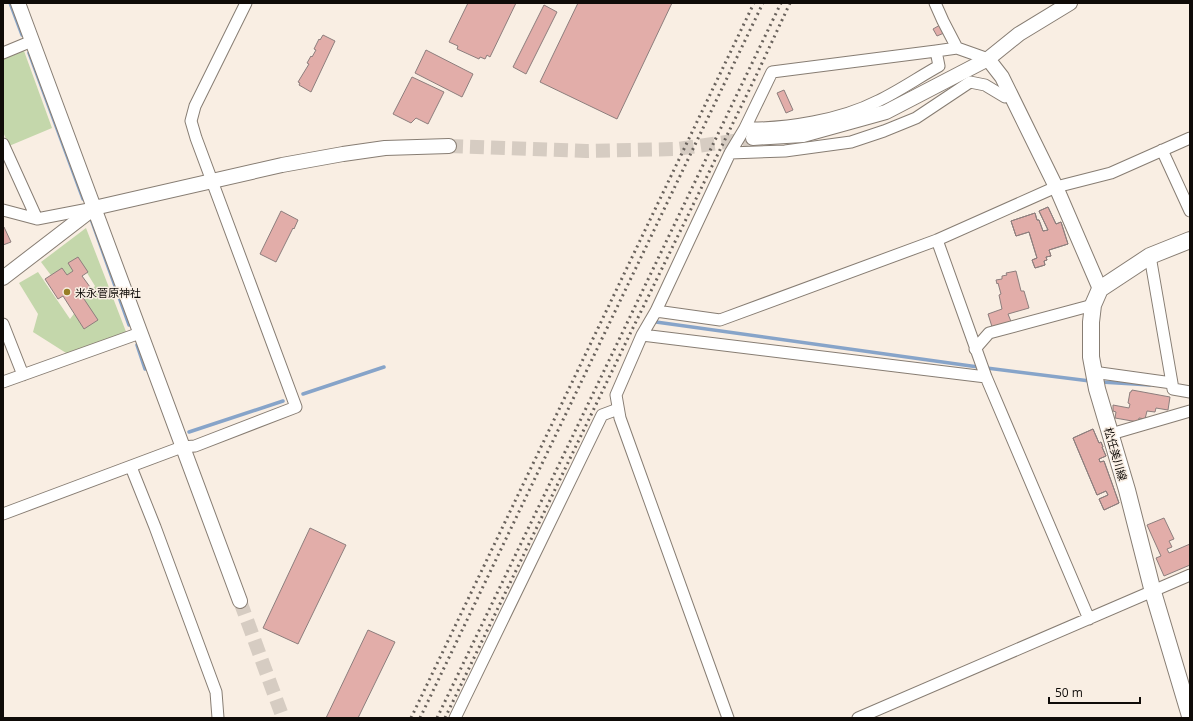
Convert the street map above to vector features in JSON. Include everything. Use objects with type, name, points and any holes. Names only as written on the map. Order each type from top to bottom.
[{"type":"main road","name":"松任美川線","points":[[1190,240],[1150,256],[1100,290],[1093,305],[1091,322],[1091,357],[1095,379],[1153,592],[1190,716]]},
{"type":"street","points":[[18,3],[240,601]]},
{"type":"street","points":[[3,514],[182,447],[195,446],[296,406],[191,121],[195,106],[246,3]]},
{"type":"street","points":[[935,3],[957,48]]},
{"type":"street","points":[[749,133],[803,135],[886,112],[988,59],[1019,34],[1070,3]]},
{"type":"street","points":[[3,53],[32,42]]},
{"type":"street","points":[[728,718],[618,409],[616,395],[642,335],[656,311],[730,154],[749,133],[772,72],[957,48],[988,59],[1002,77],[1056,187],[1100,290]]},
{"type":"street","points":[[749,133],[843,115],[878,101],[939,66],[936,51]]},
{"type":"street","points":[[730,154],[785,151],[851,142],[916,118],[970,82],[985,84],[1005,97],[1010,95]]},
{"type":"street","points":[[656,311],[720,320],[937,240],[1056,187],[1111,173],[1190,138]]},
{"type":"street","points":[[3,144],[37,219]]},
{"type":"street","points":[[3,210],[37,219],[94,208],[282,165],[386,148],[448,146]]},
{"type":"street","points":[[1162,150],[1190,211]]},
{"type":"street","points":[[3,278],[94,208]]},
{"type":"street","points":[[937,240],[986,377],[1089,619]]},
{"type":"street","points":[[1150,256],[1173,389],[1190,392]]},
{"type":"street","points":[[975,349],[990,333],[1093,305]]},
{"type":"street","points":[[3,324],[22,375]]},
{"type":"street","points":[[3,382],[140,333]]},
{"type":"street","points":[[642,335],[986,377]]},
{"type":"street","points":[[1095,379],[1172,383]]},
{"type":"street","points":[[455,718],[602,415],[618,409]]},
{"type":"street","points":[[1111,434],[1190,411]]},
{"type":"street","points":[[131,467],[155,527],[216,692],[218,718]]},
{"type":"street","points":[[858,718],[1190,575]]},
{"type":"green space","points":[[24,51],[52,128],[9,146],[3,132],[3,59]]},
{"type":"green space","points":[[86,228],[130,342],[74,358],[33,332],[38,314],[19,283],[38,272],[70,319],[95,286],[84,268],[56,282],[41,262]]},
{"type":"building","points":[[468,3],[516,3],[490,57],[487,55],[485,59],[480,57],[479,59],[457,49],[458,46],[449,42]]},
{"type":"building","points":[[578,3],[672,3],[617,119],[540,82]]},
{"type":"building","points":[[544,5],[557,12],[526,74],[513,67]]},
{"type":"building","points":[[940,25],[944,33],[937,36],[933,29]]},
{"type":"building","points":[[323,35],[335,41],[311,92],[299,85],[300,83],[298,82],[309,64],[307,63],[316,50],[314,49],[319,39],[320,40]]},
{"type":"building","points":[[426,50],[473,74],[462,97],[415,73]]},
{"type":"building","points":[[412,77],[444,92],[428,124],[416,118],[411,123],[393,114]]},
{"type":"building","points":[[784,90],[793,110],[786,113],[777,93]]},
{"type":"building","points":[[1048,207],[1056,224],[1061,222],[1068,244],[1049,250],[1051,256],[1046,257],[1047,260],[1044,261],[1045,265],[1035,268],[1032,260],[1037,258],[1029,232],[1016,236],[1011,221],[1035,213],[1043,231],[1048,230],[1039,211]]},
{"type":"building","points":[[1048,207],[1056,224],[1061,222],[1068,244],[1049,250],[1051,256],[1046,257],[1047,260],[1044,261],[1045,265],[1035,268],[1032,260],[1037,258],[1029,232],[1016,236],[1011,221],[1035,213],[1043,231],[1048,230],[1039,211]]},
{"type":"building","points":[[281,211],[298,220],[276,262],[260,254]]},
{"type":"building","points":[[4,227],[11,242],[3,245],[3,228]]},
{"type":"building","points":[[78,257],[88,272],[82,276],[90,287],[80,293],[98,320],[84,329],[63,296],[58,299],[45,279],[62,268],[67,275],[73,271],[68,263]]},
{"type":"building","points":[[1016,271],[1021,291],[1024,291],[1029,308],[1008,314],[1012,324],[993,330],[988,314],[1002,309],[999,295],[1001,294],[996,280],[1002,279],[1002,276],[1007,275],[1006,273]]},
{"type":"building","points":[[1132,390],[1170,397],[1168,410],[1156,408],[1155,412],[1147,411],[1145,419],[1139,418],[1138,422],[1115,418],[1116,412],[1113,411],[1113,405],[1129,408],[1130,404],[1128,403],[1130,392]]},
{"type":"building","points":[[1093,429],[1099,443],[1101,442],[1106,456],[1099,459],[1100,462],[1104,461],[1119,503],[1104,510],[1099,499],[1108,495],[1106,491],[1097,495],[1073,438]]},
{"type":"building","points":[[1093,429],[1099,443],[1101,442],[1106,456],[1099,459],[1100,462],[1104,461],[1119,503],[1104,510],[1099,499],[1108,495],[1106,491],[1097,495],[1073,438]]},
{"type":"building","points":[[1164,518],[1174,539],[1169,541],[1172,547],[1167,549],[1169,553],[1190,544],[1190,565],[1164,576],[1156,558],[1161,556],[1147,525]]},
{"type":"building","points":[[310,528],[346,545],[298,644],[263,628]]},
{"type":"building","points":[[368,630],[395,642],[358,718],[326,718]]},
{"type":"waterway","points":[[10,3],[22,35]]},
{"type":"waterway","points":[[29,53],[83,199]]},
{"type":"waterway","points":[[91,219],[129,325]]},
{"type":"waterway","points":[[656,322],[1090,381]]},
{"type":"waterway","points":[[137,345],[145,369]]},
{"type":"waterway","points":[[303,394],[384,367]]},
{"type":"waterway","points":[[1101,382],[1150,385]]},
{"type":"waterway","points":[[189,432],[283,401]]},
{"type":"tunnel","points":[[449,146],[586,151],[677,149],[753,138]]},
{"type":"tunnel","points":[[240,601],[283,718]]},
{"type":"railway","points":[[411,718],[754,3]]},
{"type":"railway","points":[[420,718],[763,3]]},
{"type":"railway","points":[[437,718],[781,3]]},
{"type":"railway","points":[[445,718],[790,3]]},
{"type":"place","name":"米永菅原神社","points":[[67,292]]}]
